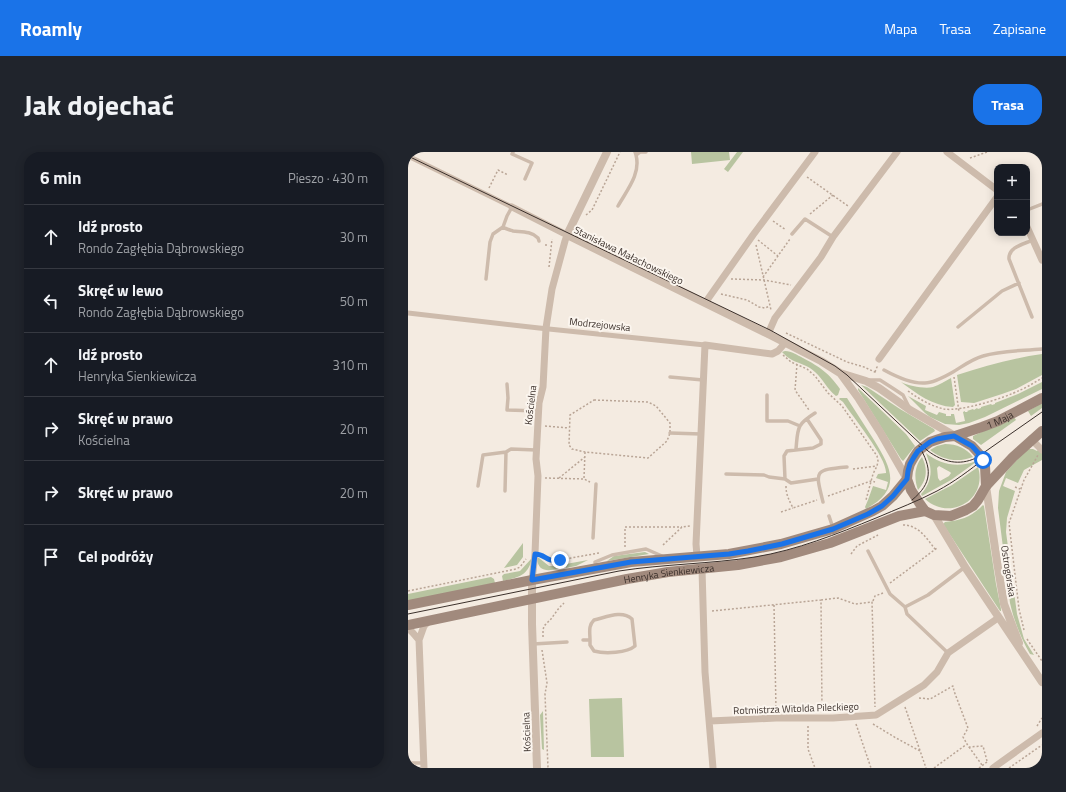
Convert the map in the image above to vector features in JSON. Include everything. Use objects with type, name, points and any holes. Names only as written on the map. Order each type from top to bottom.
[{"type":"main road","name":"1 Maja","points":[[954,436],[998,421],[1042,398]]},
{"type":"main road","points":[[986,486],[985,466],[981,456],[972,446],[954,436],[945,437],[930,442],[918,451],[910,464],[908,471],[907,479],[913,494],[930,513],[951,516],[973,506],[986,486],[1031,439],[1042,431]]},
{"type":"main road","name":"Henryka Sienkiewicza","points":[[408,605],[532,580],[596,565],[729,554],[767,548],[799,540],[833,529],[868,514],[882,506],[893,496],[907,479]]},
{"type":"main road","name":"Henryka Sienkiewicza","points":[[408,625],[651,575],[749,564],[795,554],[830,544],[899,516],[930,513]]},
{"type":"street","points":[[567,235],[607,152]]},
{"type":"street","points":[[705,303],[814,152]]},
{"type":"street","points":[[768,334],[775,318],[821,257],[853,209],[897,152]]},
{"type":"street","points":[[947,152],[994,188]]},
{"type":"street","name":"Stanisława Małachowskiego","points":[[408,156],[768,334],[821,361],[840,373],[866,380],[910,410],[954,436]]},
{"type":"street","points":[[879,359],[995,200]]},
{"type":"street","points":[[1030,233],[1042,260]]},
{"type":"street","name":"Kościelna","points":[[537,768],[532,580],[535,554],[538,476],[536,450],[538,411],[543,386],[546,328],[552,288],[564,241],[567,235]]},
{"type":"street","name":"Modrzejowska","points":[[408,313],[705,345],[772,354],[778,351],[785,343]]},
{"type":"street","points":[[697,556],[696,544],[705,345]]},
{"type":"street","name":"Stanisława Małachowskiego","points":[[840,373],[880,432],[907,479]]},
{"type":"street","points":[[1031,439],[1040,452]]},
{"type":"street","name":"Ostrogórska","points":[[986,486],[1004,604],[1024,656]]},
{"type":"street","name":"Ostrogórska","points":[[930,513],[998,618],[1042,682]]},
{"type":"street","points":[[702,569],[704,672],[710,721],[713,768]]},
{"type":"street","name":"Rotmistrza Witolda Pileckiego","points":[[710,721],[876,715],[924,685],[937,672],[948,653],[998,618]]},
{"type":"street","points":[[424,766],[419,640],[424,626],[429,621]]},
{"type":"street","points":[[408,628],[419,640]]},
{"type":"street","points":[[993,768],[1042,733]]},
{"type":"lane","points":[[513,152],[512,154],[532,163],[525,179]]},
{"type":"lane","points":[[618,206],[636,174],[638,166],[636,153],[646,152]]},
{"type":"lane","points":[[1030,209],[1042,204]]},
{"type":"lane","points":[[486,279],[490,242],[493,234],[503,227],[506,216],[512,207]]},
{"type":"lane","points":[[792,234],[805,219],[833,237]]},
{"type":"lane","points":[[503,227],[534,234],[539,241]]},
{"type":"lane","points":[[1032,317],[1008,255],[1012,250],[1034,240]]},
{"type":"lane","points":[[958,327],[1002,292],[1018,283]]},
{"type":"lane","points":[[884,370],[899,378],[924,384],[953,372],[984,355],[1042,348]]},
{"type":"lane","points":[[670,377],[703,380]]},
{"type":"lane","points":[[507,384],[507,410],[538,411]]},
{"type":"lane","points":[[767,396],[767,421],[788,421],[800,426]]},
{"type":"lane","points":[[796,449],[798,428],[814,414]]},
{"type":"lane","points":[[785,479],[784,456],[786,451],[813,448],[821,444],[821,440],[807,419]]},
{"type":"lane","points":[[670,433],[701,434]]},
{"type":"lane","points":[[478,486],[483,455],[511,450],[536,450]]},
{"type":"lane","points":[[505,491],[506,452]]},
{"type":"lane","points":[[823,502],[818,476],[826,469],[847,467]]},
{"type":"lane","points":[[726,474],[764,475],[768,477],[785,479],[791,483],[818,479]]},
{"type":"lane","points":[[593,538],[596,484]]},
{"type":"lane","points":[[829,516],[833,529]]},
{"type":"lane","points":[[868,551],[890,594],[905,606],[907,614],[948,653]]},
{"type":"lane","points":[[905,606],[928,595],[965,567]]},
{"type":"lane","points":[[621,614],[632,619],[635,646],[633,648],[602,653],[594,651],[590,645],[590,640],[591,623],[594,620],[621,614]]},
{"type":"lane","points":[[583,640],[590,640]]},
{"type":"lane","points":[[533,644],[567,642]]},
{"type":"lane","points":[[408,763],[424,766]]},
{"type":"path","points":[[587,214],[592,210],[620,152]]},
{"type":"path","points":[[970,158],[987,152]]},
{"type":"path","points":[[488,189],[498,170],[508,175]]},
{"type":"path","points":[[805,176],[853,209]]},
{"type":"path","points":[[805,219],[833,195]]},
{"type":"path","points":[[764,278],[793,235],[773,220]]},
{"type":"path","points":[[549,271],[552,239]]},
{"type":"path","points":[[758,240],[778,256]]},
{"type":"path","points":[[756,243],[770,306],[775,318]]},
{"type":"path","points":[[729,279],[764,278],[798,287]]},
{"type":"path","points":[[719,293],[747,300],[759,307],[764,308],[770,306]]},
{"type":"path","points":[[794,336],[847,362],[864,367],[880,375]]},
{"type":"path","points":[[792,363],[807,369],[813,374],[828,393],[842,406],[877,456],[877,466],[866,500]]},
{"type":"path","points":[[797,364],[795,390],[814,414]]},
{"type":"path","points":[[953,372],[959,412]]},
{"type":"path","points":[[906,389],[922,400],[936,407],[958,409],[1014,393],[1042,378]]},
{"type":"path","points":[[594,400],[648,402],[656,406],[670,423],[670,433],[667,441],[648,458],[586,452],[572,449],[569,444],[570,415],[594,400]]},
{"type":"path","points":[[545,426],[569,428]]},
{"type":"path","points":[[584,479],[586,452]]},
{"type":"path","points":[[1040,452],[1026,475],[1020,489],[1009,526],[1019,609],[1025,634],[1042,661]]},
{"type":"path","points":[[559,478],[585,457]]},
{"type":"path","points":[[847,467],[855,469],[877,466]]},
{"type":"path","points":[[543,478],[584,479],[596,484]]},
{"type":"path","points":[[1015,487],[1020,489]]},
{"type":"path","points":[[782,512],[793,508]]},
{"type":"path","points":[[902,525],[907,525],[922,532],[936,549],[886,586],[884,593],[875,596],[872,602],[876,715],[872,723],[920,751]]},
{"type":"path","points":[[624,549],[625,527],[691,526]]},
{"type":"path","points":[[663,545],[682,527]]},
{"type":"path","points":[[851,554],[857,546],[879,534]]},
{"type":"path","points":[[408,591],[516,569],[520,567],[530,554],[541,555],[554,561],[600,553]]},
{"type":"path","points":[[703,612],[838,598],[855,604],[872,602]]},
{"type":"path","points":[[821,600],[822,718]]},
{"type":"path","points":[[548,768],[545,694],[546,683],[542,643],[543,630],[545,624],[564,603]]},
{"type":"path","points":[[774,605],[776,718]]},
{"type":"path","points":[[953,686],[968,728],[963,737],[982,765]]},
{"type":"path","points":[[904,705],[926,768]]},
{"type":"path","points":[[811,724],[808,724],[808,749],[815,768]]},
{"type":"path","points":[[856,724],[871,768]]},
{"type":"path","points":[[934,768],[967,744]]},
{"type":"path","points":[[1009,768],[1042,745]]},
{"type":"path","points":[[970,747],[983,746],[987,762]]},
{"type":"green space","points":[[691,152],[729,152],[730,160],[692,164]]},
{"type":"green space","points":[[737,152],[743,152],[728,172],[724,169]]},
{"type":"green space","points":[[785,351],[797,354],[824,371],[840,389],[838,395],[836,396],[818,375],[807,366],[791,359],[782,352]]},
{"type":"green space","points":[[1042,354],[1042,375],[1016,389],[1002,394],[974,403],[961,402],[957,375],[978,368]]},
{"type":"green space","points":[[951,378],[955,405],[953,407],[932,402],[901,382],[917,387],[930,388]]},
{"type":"green space","points":[[1042,382],[1042,389],[985,417],[959,425],[945,424],[930,417],[908,396],[926,406],[925,410],[937,415],[939,412],[946,414],[946,416],[951,416],[951,414],[954,414],[956,423],[965,421],[963,412],[965,411],[968,412],[967,411],[973,409],[995,404]]},
{"type":"green space","points":[[861,385],[867,387],[935,431],[920,441]]},
{"type":"green space","points":[[858,388],[906,434],[915,446],[903,461],[858,390]]},
{"type":"green space","points":[[847,398],[880,450],[889,469],[889,486],[885,494],[866,509],[865,507],[873,486],[886,490],[888,482],[876,478],[878,474],[886,473],[885,466],[869,438],[843,402],[839,399]]},
{"type":"green space","points":[[1042,403],[1042,408],[1031,416],[1028,411]]},
{"type":"green space","points":[[1014,417],[1016,420],[981,445],[973,439],[973,436]]},
{"type":"green space","points":[[945,444],[961,447],[973,457],[962,460],[950,460],[930,450]]},
{"type":"green space","points":[[1042,445],[1042,460],[1024,470],[1018,483],[1006,478],[1003,486],[1015,491],[1007,518],[1006,532],[1017,614],[1024,639],[1034,655],[1030,654],[1024,642],[1010,603],[998,508],[999,491],[1006,472],[1025,451],[1033,449],[1037,451]]},
{"type":"green space","points":[[926,453],[943,463],[956,465],[976,462],[951,480],[922,496],[921,494],[928,484],[931,471]],"holes":[[[939,466],[951,473],[949,476],[940,481],[938,478],[937,468]]]},
{"type":"green space","points":[[922,457],[926,474],[918,490],[916,482],[916,469]]},
{"type":"green space","points":[[978,467],[980,479],[977,489],[965,504],[945,508],[935,506],[925,499],[952,485]]},
{"type":"green space","points":[[983,505],[1001,611],[943,524],[945,522],[966,517]]},
{"type":"green space","points":[[523,543],[523,557],[517,565],[504,568]]},
{"type":"green space","points":[[645,552],[649,554],[607,561],[614,556]]},
{"type":"green space","points":[[532,558],[528,569],[522,575],[503,581],[502,576],[504,574],[520,571]]},
{"type":"green space","points":[[537,558],[549,566],[557,566],[558,569],[544,570],[539,566]]},
{"type":"green space","points":[[588,560],[576,566],[566,568],[566,564]]},
{"type":"green space","points":[[491,577],[494,579],[495,583],[408,601],[408,594]]},
{"type":"green space","points":[[622,698],[624,757],[591,757],[589,699]]},
{"type":"green space","points":[[543,711],[544,750],[542,749],[540,715]]},
{"type":"green space","points":[[527,714],[530,714],[531,743],[528,744]]},
{"type":"tram line","points":[[408,156],[770,330],[835,366],[847,375],[928,451],[939,458],[951,462],[963,462],[976,458],[1042,412]]},
{"type":"tram line","points":[[912,500],[924,487],[928,475],[926,461],[919,446]]},
{"type":"tram line","points":[[408,614],[619,571],[755,557],[786,550],[847,530],[922,498],[950,484],[985,458]]},
{"type":"route","points":[[560,560],[553,561],[541,555],[535,554],[532,580],[631,562],[729,554],[767,548],[833,529],[860,518],[882,506],[893,496],[907,479],[910,464],[918,451],[930,442],[937,439],[954,436],[972,446],[983,460]]}]
